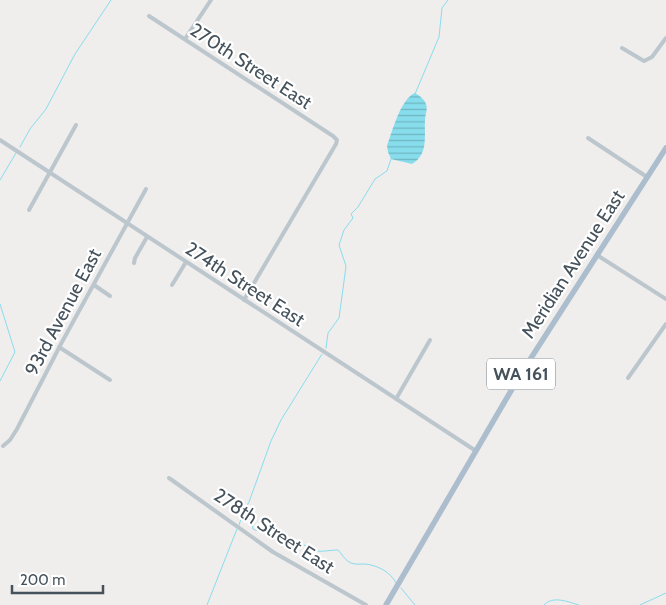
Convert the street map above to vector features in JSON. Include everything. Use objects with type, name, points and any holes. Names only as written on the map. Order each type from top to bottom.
[{"type":"main road","name":"Meridian Avenue East","points":[[386,605],[530,358],[666,148]]},
{"type":"street","points":[[185,40],[211,0]]},
{"type":"street","name":"270th Street East","points":[[150,16],[337,140],[244,300]]},
{"type":"street","points":[[622,48],[644,61],[652,57],[666,38]]},
{"type":"street","points":[[29,210],[76,125]]},
{"type":"street","points":[[588,138],[647,177]]},
{"type":"street","name":"274th Street East","points":[[0,140],[476,451]]},
{"type":"street","name":"93rd Avenue East","points":[[3,446],[10,440],[17,429],[146,189]]},
{"type":"street","points":[[134,263],[147,237]]},
{"type":"street","points":[[597,255],[666,299]]},
{"type":"street","points":[[172,285],[186,262]]},
{"type":"street","points":[[94,285],[110,296]]},
{"type":"street","points":[[628,378],[666,324]]},
{"type":"street","points":[[396,399],[430,340]]},
{"type":"street","points":[[59,348],[110,380]]},
{"type":"street","name":"278th Street East","points":[[169,478],[273,552],[366,605]]},
{"type":"water","points":[[415,93],[424,101],[427,108],[423,150],[421,155],[412,164],[391,159],[387,146],[401,108],[405,101]]},
{"type":"waterway","points":[[20,147],[30,129],[46,109],[75,54],[111,0]]},
{"type":"waterway","points":[[415,94],[439,37],[442,8],[448,0]]},
{"type":"waterway","points":[[0,180],[16,153]]},
{"type":"waterway","points":[[326,348],[328,333],[339,318],[346,266],[339,245],[344,230],[353,218],[351,214],[358,207],[375,179],[387,171],[391,159]]},
{"type":"waterway","points":[[0,304],[15,352],[0,381]]},
{"type":"waterway","points":[[239,525],[281,420],[322,354]]},
{"type":"waterway","points":[[243,513],[247,512],[250,514],[249,519],[252,522],[253,529],[271,531],[283,538],[286,543],[311,546]]},
{"type":"waterway","points":[[207,605],[237,529]]},
{"type":"waterway","points":[[312,547],[315,551],[338,550],[351,563],[379,568],[391,576],[396,583]]},
{"type":"waterway","points":[[401,588],[415,605]]},
{"type":"waterway","points":[[640,605],[666,593]]},
{"type":"waterway","points":[[544,605],[552,600],[579,605]]}]
